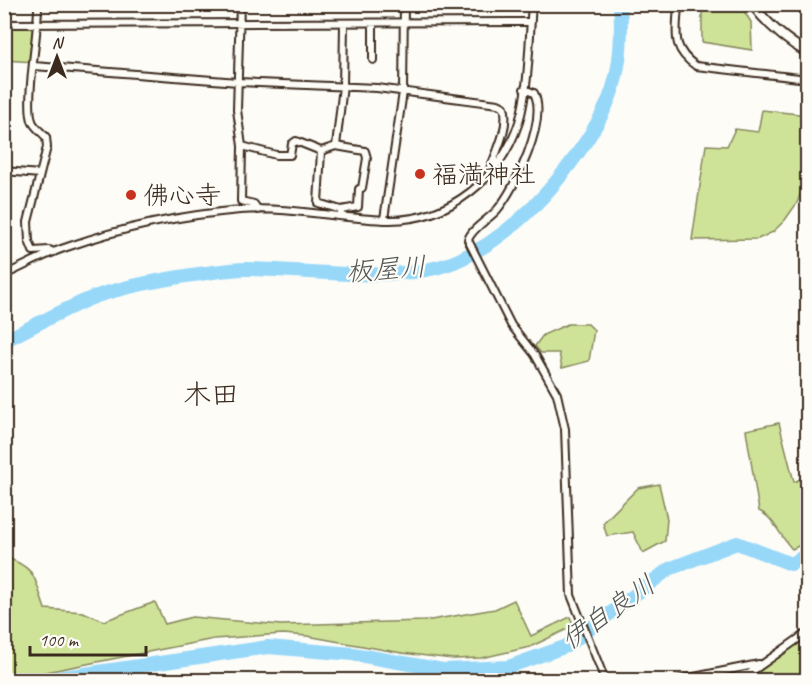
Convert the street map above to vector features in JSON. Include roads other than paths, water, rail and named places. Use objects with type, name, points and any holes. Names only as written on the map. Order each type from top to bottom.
[{"type":"street","points":[[38,4],[39,24],[31,117],[47,140],[28,222],[29,241],[33,251],[54,252]]},
{"type":"street","points":[[240,4],[237,110],[242,146],[241,201],[254,204],[258,210]]},
{"type":"street","points":[[384,219],[404,92],[404,4]]},
{"type":"street","points":[[4,275],[54,252],[97,237],[184,218],[258,210],[341,212],[384,219],[426,214],[450,206],[488,177],[506,154],[519,122],[532,4]]},
{"type":"street","points":[[678,4],[676,45],[685,58],[696,66],[807,79]]},
{"type":"street","points":[[752,4],[780,34],[807,53]]},
{"type":"street","points":[[4,24],[240,25],[531,22]]},
{"type":"street","points":[[336,146],[343,86],[344,24]]},
{"type":"street","points":[[373,24],[373,60]]},
{"type":"street","points":[[34,66],[238,82],[343,86],[498,104],[504,107],[506,112],[501,140],[488,177]]},
{"type":"street","points":[[524,89],[534,93],[537,101],[536,119],[527,153],[508,195],[489,218],[470,234],[469,245],[511,325],[545,372],[557,394],[562,414],[569,580],[574,607],[605,681]]},
{"type":"street","points":[[242,146],[276,155],[290,155],[292,144],[296,141],[321,151],[336,146],[365,151],[367,158],[362,188],[359,189],[358,207],[341,212],[318,203],[321,151]]},
{"type":"street","points":[[4,171],[40,174]]},
{"type":"street","points":[[740,681],[760,664],[807,632]]},
{"type":"street","points":[[679,681],[760,664]]},
{"type":"street","points":[[724,681],[750,673]]},
{"type":"waterway","name":"板屋川","points":[[4,341],[94,297],[155,281],[239,269],[352,274],[406,273],[431,269],[472,254],[504,233],[533,207],[570,164],[596,125],[606,107],[617,71],[621,29],[620,4]]},
{"type":"waterway","name":"伊自良川","points":[[43,680],[268,647],[353,654],[443,670],[508,667],[567,646],[669,569],[737,543],[791,564],[808,554]]},
{"type":"place","name":"福満神社","points":[[420,174]]},
{"type":"place","name":"佛心寺","points":[[131,195]]},
{"type":"district","name":"木田","points":[[211,394]]}]
